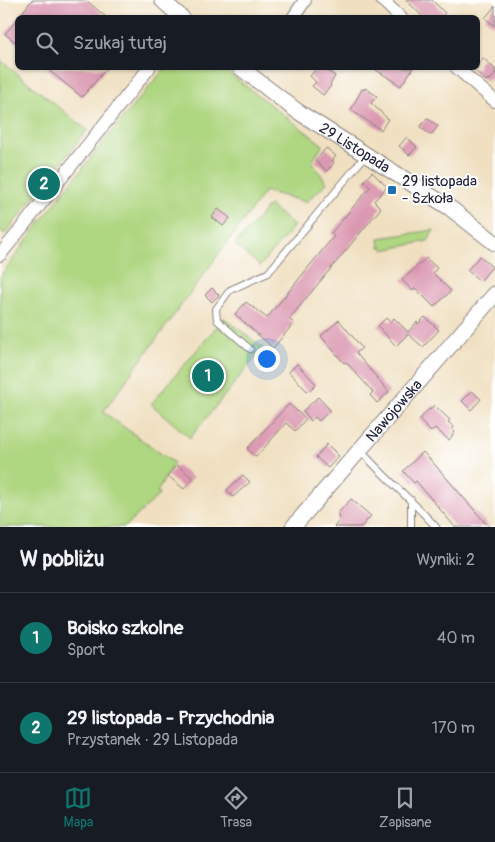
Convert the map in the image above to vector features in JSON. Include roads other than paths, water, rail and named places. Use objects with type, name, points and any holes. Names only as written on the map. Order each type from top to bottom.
[{"type":"street","points":[[162,0],[179,15]]},
{"type":"street","points":[[294,15],[305,0]]},
{"type":"street","points":[[382,0],[398,15]]},
{"type":"street","points":[[0,255],[147,70]]},
{"type":"street","name":"29 Listopada","points":[[250,70],[297,111],[450,208],[495,243]]},
{"type":"street","points":[[459,70],[495,101]]},
{"type":"street","name":"Nawojowska","points":[[293,527],[495,294]]},
{"type":"lane","points":[[250,349],[217,320],[216,309],[230,290],[268,273],[366,155]]},
{"type":"lane","points":[[360,450],[436,527]]},
{"type":"lane","points":[[411,500],[411,527]]},
{"type":"place","name":"29 listopada - Przychodnia","points":[[44,184]]},
{"type":"place","name":"29 listopada - Szkoła","points":[[392,190]]},
{"type":"place","name":"Boisko szkolne","points":[[208,376]]}]
